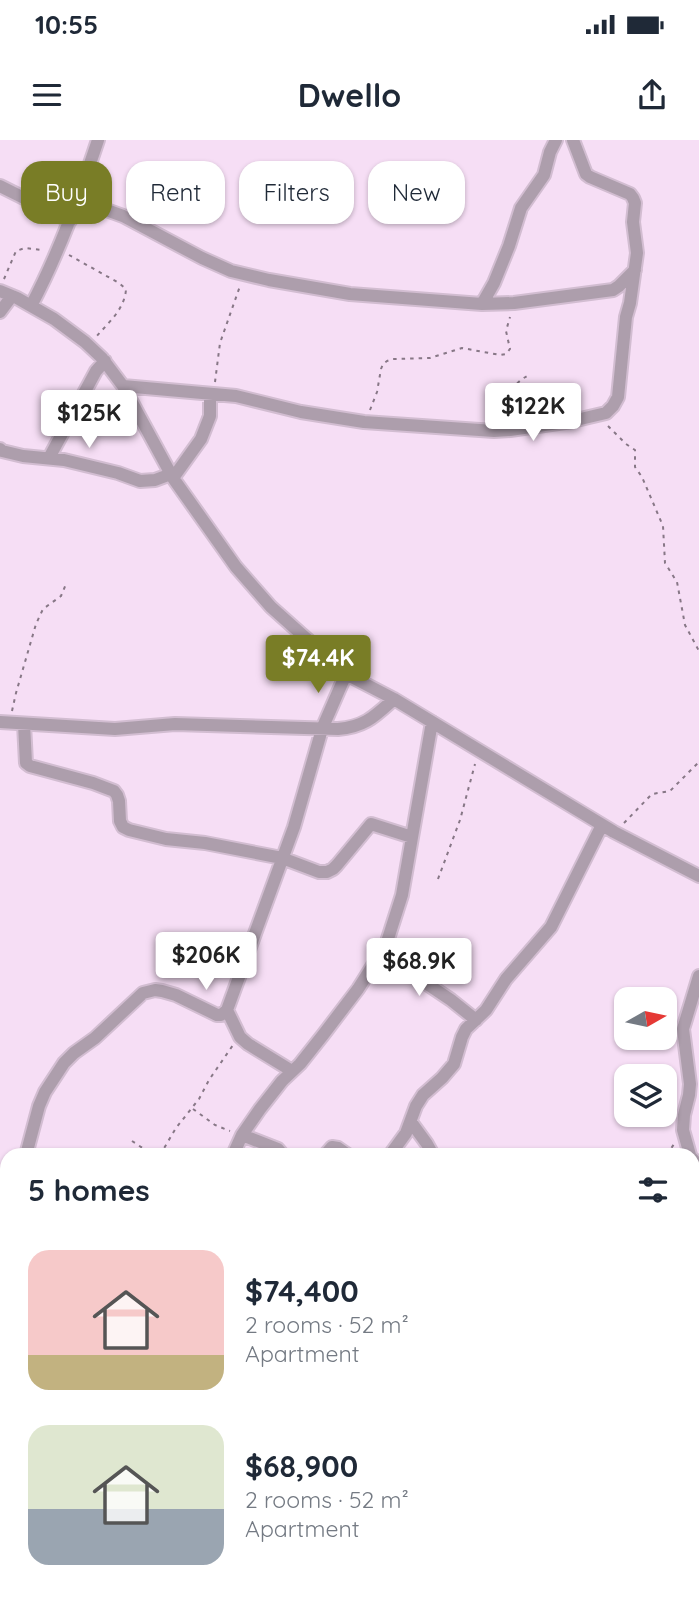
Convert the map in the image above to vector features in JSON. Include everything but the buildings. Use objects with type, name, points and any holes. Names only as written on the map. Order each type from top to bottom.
[{"type":"street","points":[[91,161],[98,140]]},
{"type":"street","points":[[482,304],[494,283],[521,208],[544,175],[556,140]]},
{"type":"street","points":[[123,386],[251,399],[301,412],[364,422],[471,430],[510,430],[606,412],[618,397],[626,317],[637,253],[633,222],[635,210],[633,198],[629,194],[586,174],[573,140]]},
{"type":"street","points":[[0,186],[21,194]]},
{"type":"street","points":[[112,212],[202,258],[243,275],[350,294],[482,304],[514,303],[613,290],[635,270]]},
{"type":"street","points":[[32,306],[68,224]]},
{"type":"street","points":[[0,312],[5,288],[54,319],[104,361],[123,386],[172,476],[252,587],[346,674],[394,699],[614,832],[699,876]]},
{"type":"street","points":[[613,290],[630,303]]},
{"type":"street","points":[[49,458],[104,361]]},
{"type":"street","points":[[0,449],[23,456],[49,458],[118,473],[140,481],[172,476],[201,439],[210,416],[211,394]]},
{"type":"street","points":[[28,1148],[39,1106],[64,1063],[143,993],[162,990],[217,1015],[227,1010],[294,827],[322,729],[346,674]]},
{"type":"street","points":[[5,723],[115,729],[175,724],[349,728],[366,723],[394,699]]},
{"type":"street","points":[[236,1148],[242,1135],[282,1081],[311,1050],[358,989],[386,945],[397,914],[432,722]]},
{"type":"street","points":[[24,724],[26,763],[114,791],[119,801],[120,821],[123,827],[129,830],[166,839],[205,843],[282,858],[319,872],[327,872],[337,865],[371,824],[412,837]]},
{"type":"street","points":[[394,1148],[423,1096],[454,1064],[466,1029],[486,1010],[506,979],[551,927],[602,825]]},
{"type":"street","points":[[381,953],[476,1020]]},
{"type":"street","points":[[689,1148],[683,1130],[690,1084],[683,1029],[699,976]]},
{"type":"street","points":[[227,1010],[240,1037],[292,1071]]},
{"type":"street","points":[[411,1122],[429,1148]]},
{"type":"street","points":[[242,1135],[275,1148]]},
{"type":"path","points":[[5,288],[16,251],[35,248],[58,251],[119,283],[126,289],[125,299],[88,345]]},
{"type":"path","points":[[211,394],[220,343],[243,275]]},
{"type":"path","points":[[364,422],[377,392],[381,369],[387,361],[429,358],[462,348],[500,355],[509,353],[506,331],[514,303]]},
{"type":"path","points":[[510,430],[514,387],[521,379],[531,374]]},
{"type":"path","points":[[592,416],[612,428],[635,450],[635,467],[663,526],[665,564],[677,582],[685,625],[699,651]]},
{"type":"path","points":[[5,723],[36,624],[43,609],[61,596],[66,583]]},
{"type":"path","points":[[438,880],[460,820],[478,750]]},
{"type":"path","points":[[614,832],[652,794],[670,791],[699,762]]},
{"type":"path","points":[[164,1148],[240,1037]]},
{"type":"path","points":[[192,1108],[215,1125],[242,1135]]},
{"type":"path","points":[[132,1141],[142,1148]]}]
